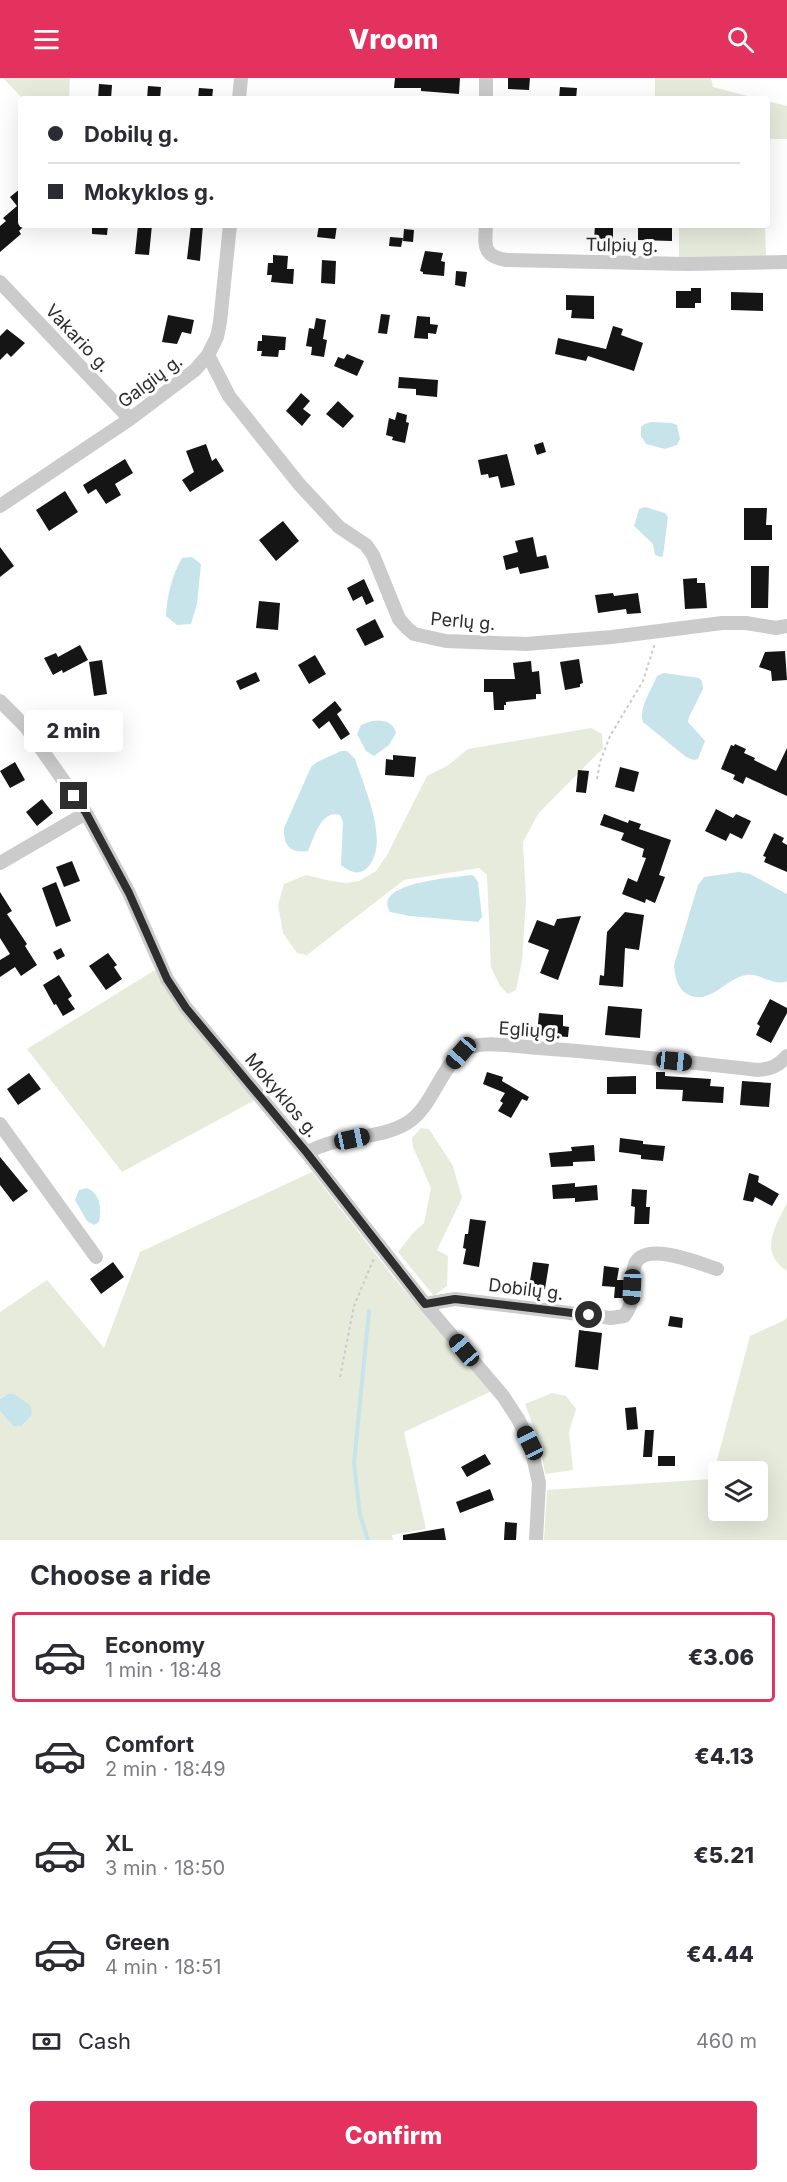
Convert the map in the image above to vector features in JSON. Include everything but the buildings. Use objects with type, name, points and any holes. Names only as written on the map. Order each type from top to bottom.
[{"type":"street","points":[[239,96],[241,78]]},
{"type":"street","points":[[486,78],[486,96]]},
{"type":"street","name":"Galgių g.","points":[[0,506],[130,419],[195,370],[208,355],[217,338],[220,322],[230,228]]},
{"type":"street","name":"Tulpių g.","points":[[486,228],[485,249],[497,259],[506,261],[687,264],[787,262]]},
{"type":"street","name":"Vakario g.","points":[[0,282],[130,419]]},
{"type":"street","name":"Perlų g.","points":[[208,355],[230,396],[299,484],[339,527],[366,545],[373,555],[399,619],[414,634],[446,641],[526,644],[612,637],[722,623],[746,623],[776,628],[787,626]]},
{"type":"street","name":"Mokyklos g.","points":[[0,701],[26,727],[86,813],[129,893],[167,979],[186,1008],[307,1153],[379,1247],[503,1396],[518,1419],[530,1443],[539,1483],[536,1540]]},
{"type":"street","points":[[0,863],[86,813]]},
{"type":"street","name":"Eglių g.","points":[[307,1153],[323,1145],[380,1133],[408,1122],[429,1101],[452,1063],[461,1053],[471,1047],[483,1045],[582,1051],[758,1070],[770,1069],[781,1064],[787,1056]]},
{"type":"street","points":[[0,1124],[96,1257]]},
{"type":"street","name":"Dobilų g.","points":[[425,1304],[455,1299],[611,1318],[624,1316],[631,1307],[633,1268],[638,1259],[648,1254],[660,1252],[717,1269]]},
{"type":"path","points":[[597,779],[600,762],[610,736],[643,681],[657,630]]},
{"type":"path","points":[[340,1377],[354,1306],[379,1247]]},
{"type":"shaded area","points":[[3,78],[70,78],[69,96],[20,96]]},
{"type":"shaded area","points":[[655,78],[711,78],[713,87],[748,96],[655,96]]},
{"type":"shaded area","points":[[770,102],[787,106],[787,139],[770,139]]},
{"type":"shaded area","points":[[679,228],[765,228],[766,257],[679,257]]},
{"type":"shaded area","points":[[591,728],[602,734],[603,748],[538,814],[523,842],[526,900],[522,961],[516,990],[508,994],[500,986],[491,967],[487,875],[479,868],[404,880],[307,955],[297,953],[283,933],[278,905],[284,884],[306,875],[346,883],[359,881],[376,871],[387,855],[427,776],[447,766],[468,749]]},
{"type":"shaded area","points":[[155,970],[173,1000],[255,1100],[122,1172],[27,1049]]},
{"type":"shaded area","points":[[421,1128],[429,1129],[453,1166],[462,1198],[437,1250],[448,1256],[447,1286],[434,1296],[398,1252],[424,1223],[431,1188],[413,1147],[412,1138]]},
{"type":"shaded area","points":[[312,1172],[394,1278],[492,1391],[404,1432],[426,1529],[392,1535],[393,1540],[0,1540],[0,1411],[13,1426],[22,1426],[32,1415],[4,1396],[0,1399],[0,1312],[47,1280],[104,1348],[140,1252]]},
{"type":"shaded area","points":[[787,1203],[787,1271],[778,1264],[771,1247],[774,1230]]},
{"type":"shaded area","points":[[787,1317],[787,1540],[544,1540],[547,1490],[708,1479],[708,1521],[768,1521],[768,1461],[717,1461],[750,1336]]},
{"type":"shaded area","points":[[552,1393],[566,1396],[576,1409],[569,1432],[573,1470],[545,1474],[540,1444],[525,1404]]},
{"type":"water","points":[[651,422],[677,425],[680,439],[677,445],[665,449],[646,444],[641,436],[641,427]]},
{"type":"water","points":[[645,507],[665,513],[668,517],[661,557],[655,555],[653,544],[634,526],[639,509]]},
{"type":"water","points":[[192,557],[201,564],[197,604],[191,624],[177,625],[166,616],[169,593],[175,571],[182,558]]},
{"type":"water","points":[[664,673],[699,678],[702,681],[703,689],[688,722],[705,741],[698,759],[686,757],[643,722],[642,711],[646,699],[657,676]]},
{"type":"water","points":[[372,721],[387,722],[393,726],[396,733],[389,745],[374,756],[366,751],[357,734],[361,725]]},
{"type":"water","points":[[341,751],[347,751],[355,759],[374,816],[377,846],[373,859],[366,869],[360,872],[350,871],[341,865],[343,822],[340,815],[333,814],[323,820],[308,851],[292,850],[286,844],[285,839],[284,828],[311,767]]},
{"type":"water","points":[[739,872],[750,874],[787,894],[787,981],[777,982],[747,975],[703,997],[687,994],[679,985],[674,965],[698,885],[704,877]]},
{"type":"water","points":[[471,875],[478,882],[482,917],[478,922],[390,912],[388,902],[393,894],[403,888],[417,883]]},
{"type":"water","points":[[87,1188],[95,1194],[100,1207],[99,1222],[94,1225],[87,1221],[75,1200],[79,1190]]},
{"type":"water","points":[[8,1394],[14,1394],[31,1406],[32,1415],[22,1426],[13,1426],[0,1411],[0,1399]]},
{"type":"waterway","points":[[368,1540],[360,1515],[354,1463],[369,1311]]},
{"type":"route","points":[[74,796],[86,813],[129,893],[167,979],[186,1008],[307,1153],[425,1304],[455,1299],[589,1315]]}]
